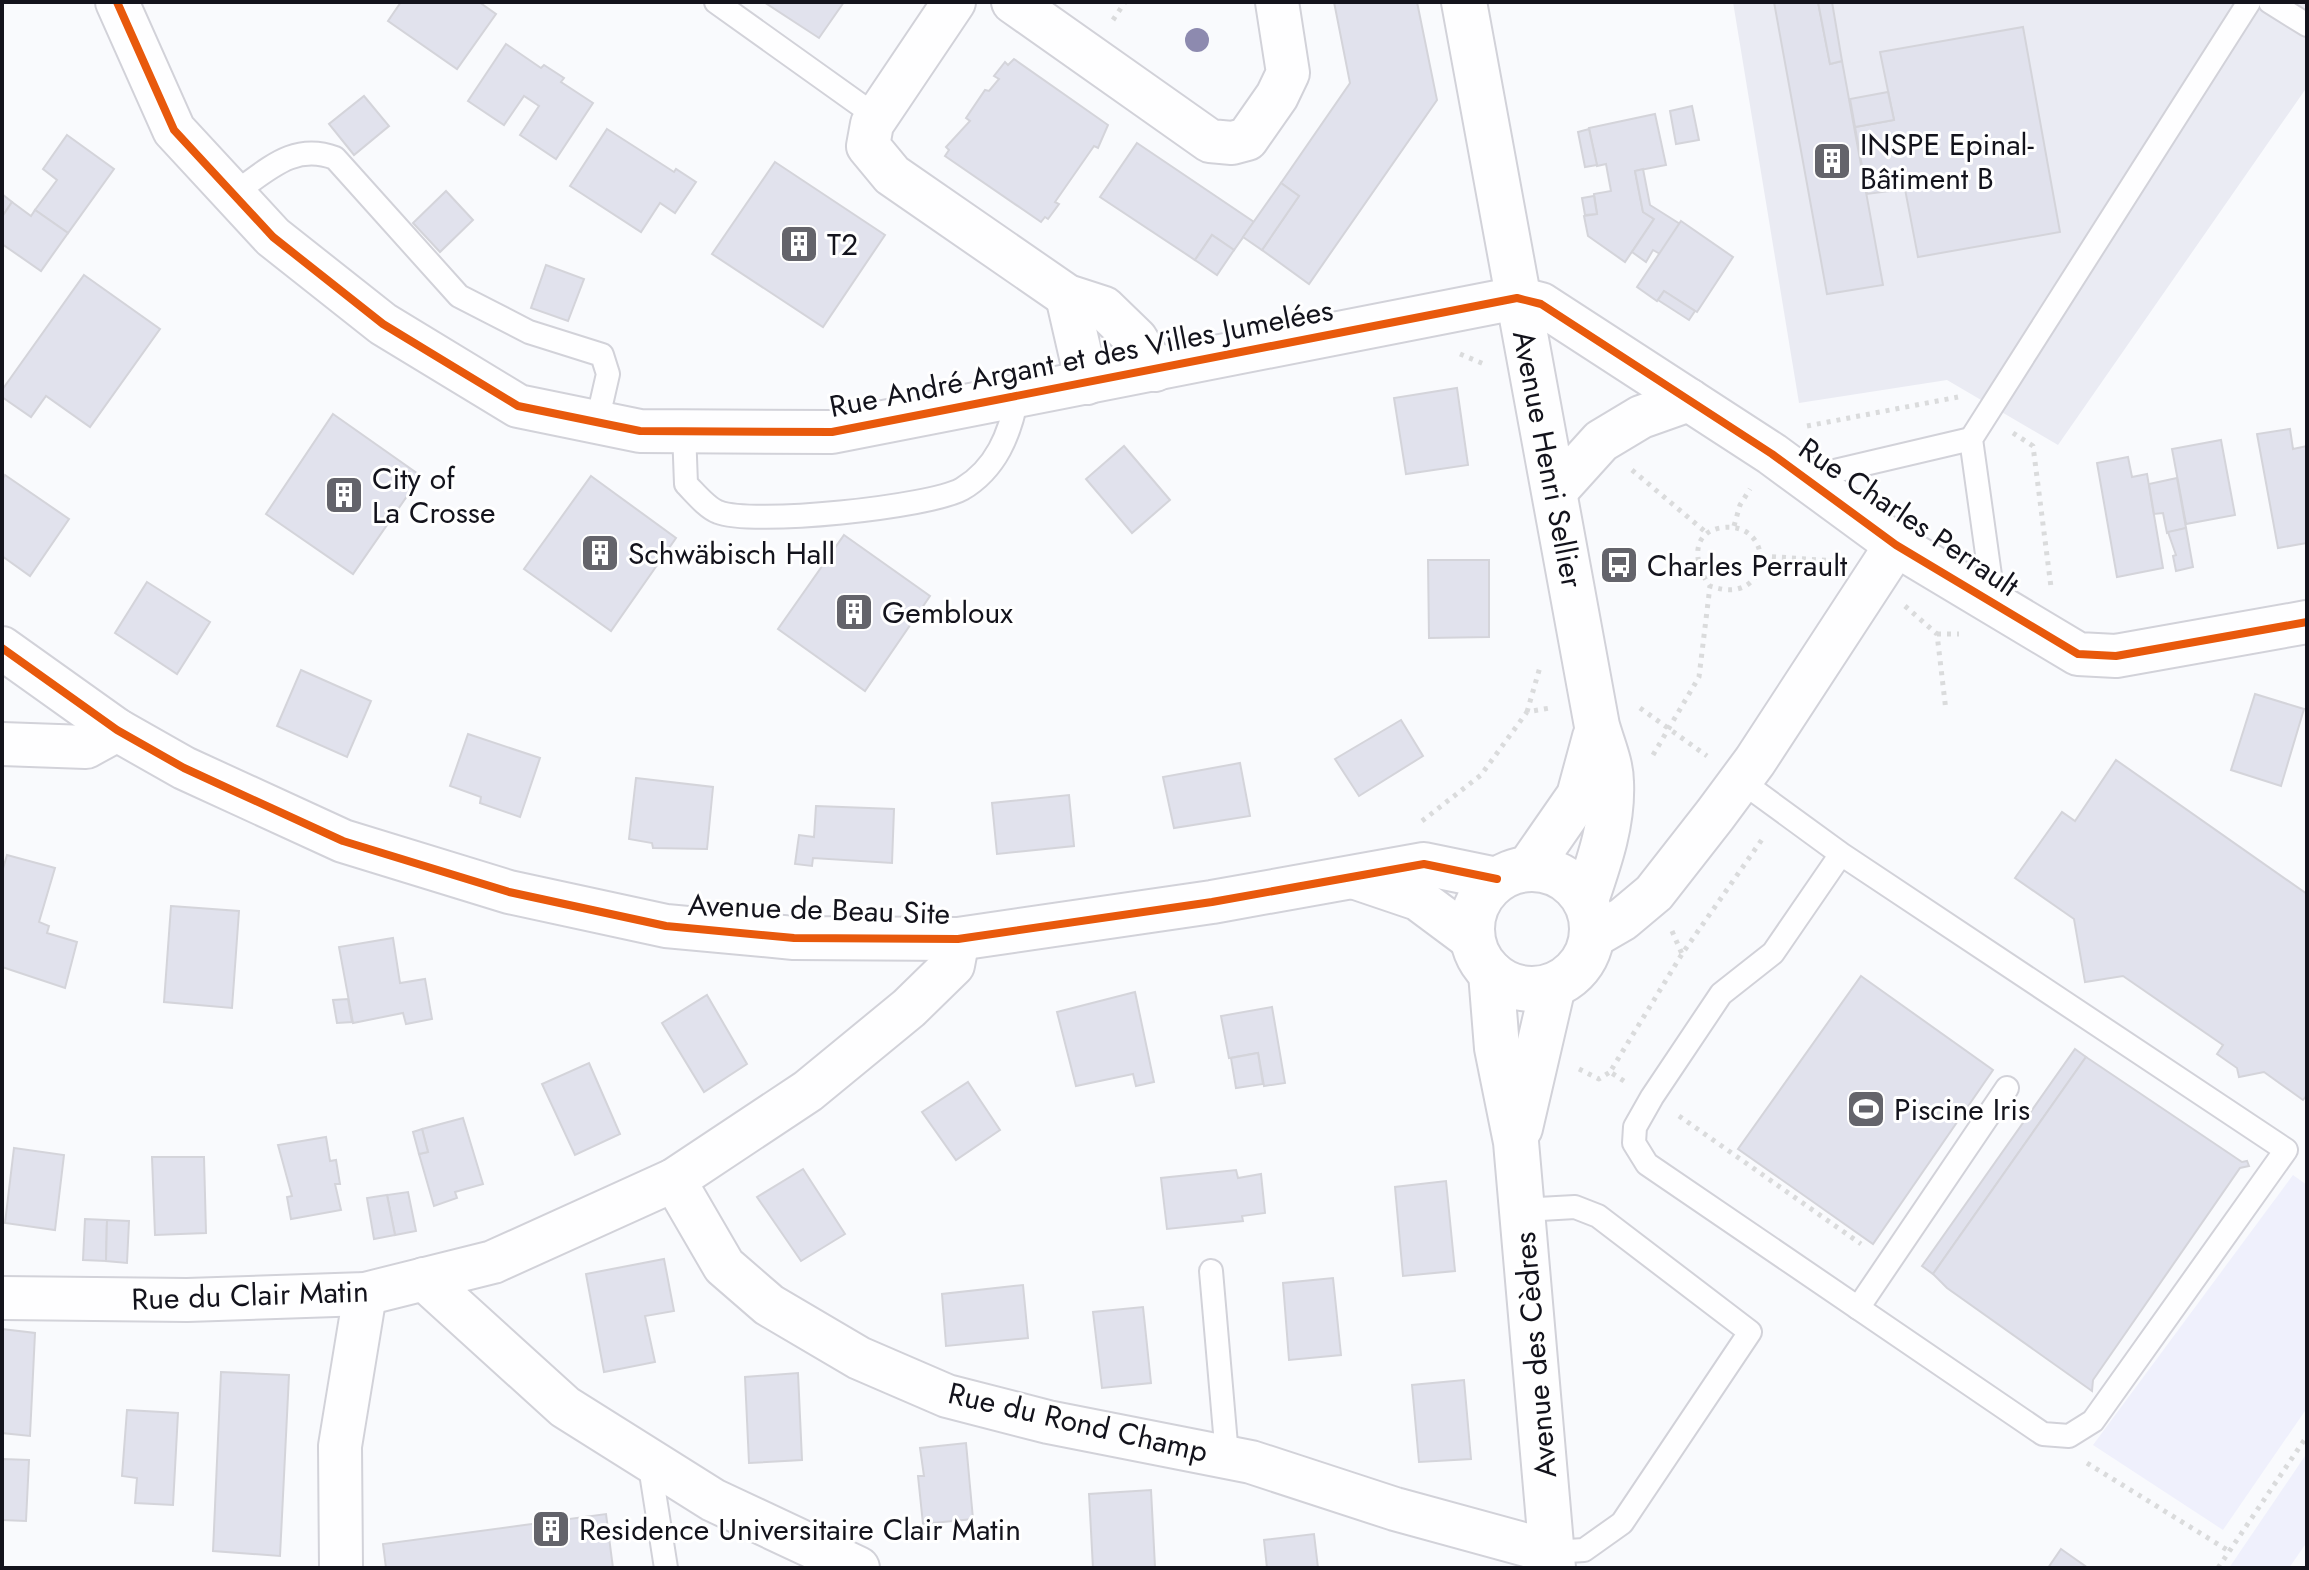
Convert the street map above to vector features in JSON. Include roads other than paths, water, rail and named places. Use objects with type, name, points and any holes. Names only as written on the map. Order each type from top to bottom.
[{"type":"street","name":"Rue André Argant et des Villes Jumelées","points":[[117,2],[174,130],[273,237],[383,324],[518,406],[640,431],[832,432],[1517,298]]},
{"type":"street","points":[[954,2],[872,124],[868,146],[892,175],[1067,296],[1104,308],[1136,339],[1155,370]]},
{"type":"street","points":[[1013,2],[1210,141],[1232,143],[1247,139],[1277,96],[1288,73],[1277,2]]},
{"type":"street","name":"Avenue Henri Sellier","points":[[1464,2],[1597,726],[1611,779],[1610,814],[1589,918]]},
{"type":"street","points":[[1067,296],[1087,383]]},
{"type":"street","name":"Rue Charles Perrault","points":[[1517,298],[1541,304],[1805,478],[1896,545],[2078,654],[2116,656],[2307,622]]},
{"type":"street","points":[[1554,493],[1601,441],[1641,417],[1689,400]]},
{"type":"street","points":[[1589,918],[1623,919],[1654,893],[1741,781],[1896,545]]},
{"type":"street","name":"Avenue de Beau Site","points":[[2,648],[117,730],[184,768],[343,841],[509,892],[666,926],[794,938],[958,939],[1212,902],[1424,864],[1513,873]]},
{"type":"street","name":"Avenue Henri Sellier","points":[[1513,873],[1579,796],[1597,726]]},
{"type":"street","points":[[2,744],[86,747],[117,730]]},
{"type":"street","points":[[1513,873],[1562,876],[1589,918],[1577,970],[1553,986],[1521,988],[1482,957],[1477,906],[1513,873]]},
{"type":"street","name":"Avenue de Beau Site","points":[[1351,876],[1418,899],[1482,957]]},
{"type":"street","name":"Rue du Clair Matin","points":[[2,1298],[187,1300],[365,1294],[493,1262],[674,1180],[808,1091],[909,1008],[953,965],[958,939]]},
{"type":"street","name":"Avenue des Cèdres","points":[[1482,957],[1516,1142],[1552,1560]]},
{"type":"street","name":"Avenue des Cèdres","points":[[1516,1142],[1553,986]]},
{"type":"street","name":"Rue du Rond Champ","points":[[674,1180],[724,1266],[769,1305],[859,1358],[947,1396],[1048,1422],[1227,1456],[1552,1560]]},
{"type":"street","points":[[424,1279],[565,1407],[713,1500],[858,1568]]},
{"type":"street","points":[[341,1568],[340,1446],[365,1294]]},
{"type":"lane","points":[[716,2],[877,117]]},
{"type":"lane","points":[[1994,605],[1971,439],[2249,2]]},
{"type":"lane","points":[[2270,2],[2307,25]]},
{"type":"lane","points":[[233,194],[294,154],[314,150],[335,158],[459,296],[529,332],[602,355],[608,374],[597,422]]},
{"type":"lane","points":[[684,431],[686,484],[717,512],[751,518],[796,516],[921,501],[960,490],[1004,447],[1017,397]]},
{"type":"lane","points":[[1805,478],[1971,439]]},
{"type":"lane","points":[[1741,781],[1841,854],[2286,1150],[2093,1421],[2069,1436],[2043,1434],[1647,1164],[1634,1143],[1635,1127],[1652,1097],[1721,994],[1773,953],[1841,854]]},
{"type":"lane","points":[[1858,1308],[2007,1088]]},
{"type":"lane","points":[[1522,1210],[1575,1207],[1598,1216],[1750,1332],[1622,1523],[1584,1550],[1552,1560]]},
{"type":"lane","points":[[1211,1271],[1227,1456]]},
{"type":"lane","points":[[649,1460],[666,1568]]},
{"type":"place","name":"INSPE Epinal- Bâtiment B","points":[[1832,161]]},
{"type":"place","name":"T2","points":[[799,244]]},
{"type":"place","name":"City of La Crosse","points":[[344,495]]},
{"type":"place","name":"Schwäbisch Hall","points":[[600,553]]},
{"type":"place","name":"Charles Perrault","points":[[1619,565]]},
{"type":"place","name":"Gembloux","points":[[854,612]]},
{"type":"place","name":"Piscine Iris","points":[[1866,1109]]},
{"type":"place","name":"Residence Universitaire Clair Matin","points":[[551,1529]]}]
